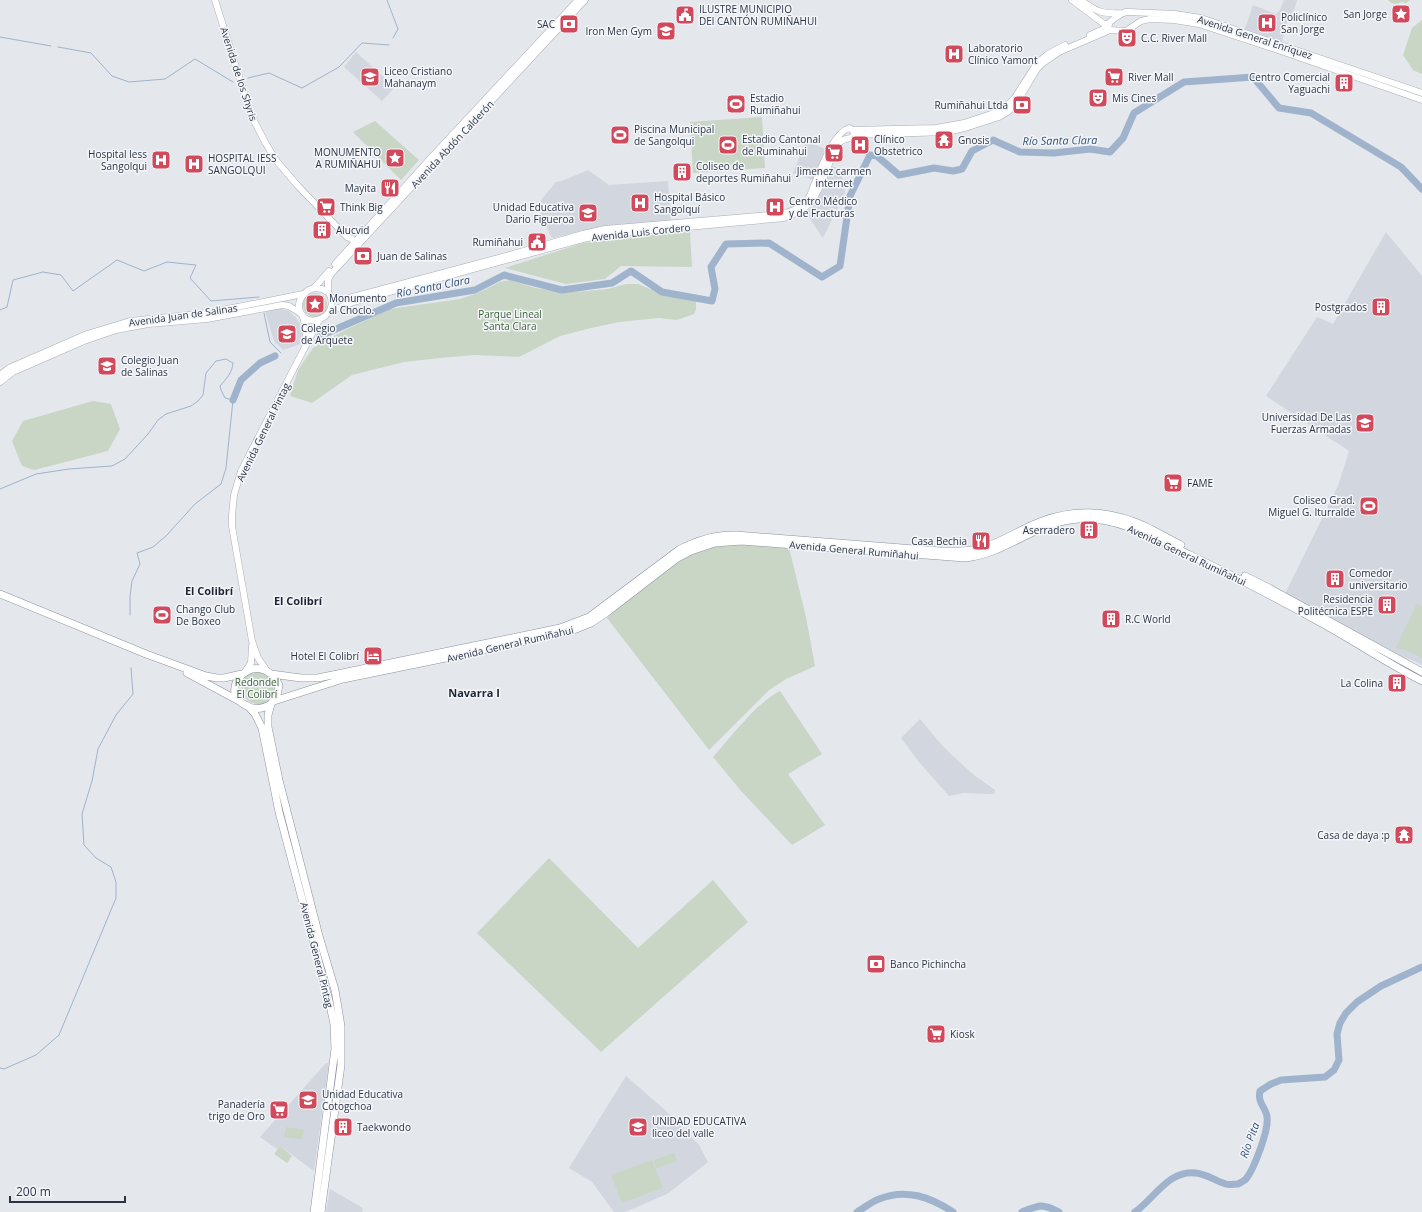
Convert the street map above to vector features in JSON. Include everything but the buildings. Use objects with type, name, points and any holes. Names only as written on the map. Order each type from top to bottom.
[{"type":"highway","name":"Avenida General Rumiñahui","points":[[269,672],[308,679],[318,678],[569,626],[584,620],[599,610],[680,549],[711,536],[736,534],[940,552],[969,551],[986,547],[1040,521],[1064,515],[1087,512],[1101,513],[1134,522],[1269,588],[1422,672]]},
{"type":"highway","name":"Avenida General Rumiñahui","points":[[272,702],[343,680],[571,631],[606,613],[676,559],[691,551],[715,543],[741,541],[965,558],[987,553],[1048,525],[1067,520],[1087,519],[1100,520],[1134,528],[1219,569],[1308,616],[1422,681]]},
{"type":"highway","points":[[0,594],[177,666],[217,678],[224,678],[256,669],[269,672],[276,679],[279,686],[277,696],[272,702],[260,708],[254,708],[194,677],[177,666]]},
{"type":"highway","points":[[240,702],[234,690],[237,681],[244,673]]},
{"type":"highway","name":"Avenida General Pintag","points":[[272,702],[268,726],[279,780],[334,990],[341,1026],[341,1064],[320,1212]]},
{"type":"highway","name":"Avenida General Pintag","points":[[248,706],[258,718],[262,728],[280,812],[325,982],[334,1024],[335,1049],[314,1212]]},
{"type":"main road","name":"Avenida de los Shyris","points":[[215,0],[251,115],[264,142],[275,159],[291,178],[347,237],[352,247]]},
{"type":"main road","name":"Avenida Abdón Calderón","points":[[314,288],[578,0]]},
{"type":"main road","name":"Avenida Abdón Calderón","points":[[329,295],[327,283],[329,277],[352,247],[585,0]]},
{"type":"main road","points":[[1072,0],[1109,27]]},
{"type":"main road","name":"Avenida General Enríquez","points":[[1081,0],[1093,9],[1104,13],[1127,12],[1175,14],[1201,18],[1422,100]]},
{"type":"main road","points":[[845,135],[851,138],[854,132],[946,132],[965,128],[999,117],[1016,104],[1043,63],[1060,52],[1109,27],[1127,12],[1134,15],[1136,20],[1134,27]]},
{"type":"main road","name":"Avenida General Enríquez","points":[[1109,27],[1126,31],[1146,19],[1174,20],[1210,27],[1276,46],[1422,93]]},
{"type":"main road","name":"Avenida Luis Cordero","points":[[329,295],[341,299],[349,298],[576,236],[605,230],[791,212],[799,208],[808,199],[836,139],[845,135]]},
{"type":"main road","name":"Avenida Luis Cordero","points":[[329,312],[353,302],[594,237],[621,233],[784,218],[796,215],[812,202],[835,147],[845,135]]},
{"type":"main road","points":[[347,237],[352,247]]},
{"type":"main road","points":[[302,315],[311,320],[319,320],[323,318],[329,312],[332,302],[329,295],[322,289],[314,288],[303,294],[300,302],[302,315],[306,329],[306,344]]},
{"type":"main road","name":"Avenida Juan de Salinas","points":[[0,375],[9,368],[130,321],[206,313],[303,294]]},
{"type":"main road","name":"Avenida Juan de Salinas","points":[[0,382],[13,372],[83,339],[116,330],[140,325],[207,319],[285,305],[302,315]]},
{"type":"main road","name":"Avenida General Pintag","points":[[269,672],[258,658],[252,641],[232,526],[234,495],[241,471],[319,320]]},
{"type":"main road","name":"Avenida General Pintag","points":[[244,673],[251,660],[252,641]]},
{"type":"shaded area","name":"Policlínico San Jorge","points":[[1284,0],[1297,0],[1293,14],[1289,14],[1282,42],[1245,29],[1253,5],[1276,14],[1280,10]]},
{"type":"shaded area","name":"Liceo Cristiano Mahanaym","points":[[356,52],[395,87],[382,101],[344,67]]},
{"type":"shaded area","points":[[806,141],[825,149],[813,180],[793,173]]},
{"type":"shaded area","points":[[832,166],[841,170],[845,193],[823,238],[806,213],[815,203],[824,187]]},
{"type":"shaded area","points":[[588,170],[609,185],[668,181],[671,221],[612,225],[553,238],[551,237],[537,205],[556,182]]},
{"type":"shaded area","name":"Universidad De Las Fuerzas Armadas","points":[[1386,232],[1422,276],[1422,665],[1391,653],[1285,594],[1338,486],[1349,451],[1266,396],[1317,317],[1333,324]]},
{"type":"shaded area","name":"Colegio de Arquete","points":[[278,308],[289,311],[297,319],[302,328],[300,344],[283,350],[274,341],[265,311]]},
{"type":"shaded area","points":[[920,719],[955,758],[974,775],[995,790],[994,794],[964,793],[949,796],[919,762],[901,738]]},
{"type":"shaded area","name":"Unidad Educativa Cotogchoa","points":[[326,1063],[329,1063],[314,1171],[280,1146],[277,1149],[260,1137]]},
{"type":"shaded area","name":"UNIDAD EDUCATIVA liceo del valle","points":[[626,1076],[665,1110],[699,1145],[708,1162],[667,1194],[625,1212],[614,1212],[592,1182],[569,1168]]},
{"type":"shaded area","points":[[330,1189],[363,1208],[362,1212],[326,1212]]},
{"type":"green space","points":[[1388,0],[1410,0],[1406,3],[1402,2],[1394,4]]},
{"type":"green space","points":[[1422,20],[1422,74],[1413,70],[1403,55],[1412,28]]},
{"type":"green space","name":"Estadio Cantonal de Ruminahui","points":[[762,117],[765,168],[693,173],[690,122]]},
{"type":"green space","points":[[375,121],[419,160],[401,180],[353,132]]},
{"type":"green space","points":[[690,231],[692,267],[621,266],[605,279],[566,284],[505,268],[583,243]]},
{"type":"green space","name":"Parque Lineal Santa Clara","points":[[510,280],[536,288],[575,292],[608,289],[626,284],[638,284],[650,289],[681,292],[696,301],[696,310],[694,314],[677,320],[659,318],[619,322],[560,336],[519,357],[474,355],[404,362],[352,375],[312,403],[290,396],[298,370],[313,348],[345,330],[390,309],[460,299],[478,293],[500,282]]},
{"type":"green space","points":[[315,293],[320,294],[326,300],[326,310],[320,316],[315,317],[310,316],[304,310],[303,305],[304,300],[310,294]]},
{"type":"green space","points":[[93,401],[111,404],[120,429],[108,451],[34,470],[22,466],[12,441],[23,421]]},
{"type":"green space","points":[[732,544],[789,548],[806,617],[815,666],[786,679],[769,690],[709,750],[607,618],[663,571],[675,563],[699,551],[716,546]]},
{"type":"green space","points":[[1417,603],[1422,606],[1422,658],[1405,650],[1396,648]]},
{"type":"green space","name":"Redondel El Colibrí","points":[[260,672],[271,679],[276,691],[269,701],[261,704],[253,703],[246,699],[241,693],[239,686],[241,680],[248,675]]},
{"type":"green space","points":[[780,691],[822,754],[788,774],[825,825],[792,845],[742,792],[713,757],[762,703]]},
{"type":"green space","points":[[549,858],[638,948],[713,880],[748,922],[601,1052],[477,933]]},
{"type":"green space","points":[[286,1127],[304,1130],[302,1139],[284,1137]]},
{"type":"green space","points":[[280,1146],[292,1156],[287,1163],[274,1154]]},
{"type":"green space","points":[[674,1153],[677,1161],[672,1163],[670,1161],[671,1163],[656,1168],[654,1160]]},
{"type":"green space","points":[[652,1160],[663,1188],[622,1203],[611,1175]]},
{"type":"water","name":"Piscina Municipal de Sangolqui","points":[[618,128],[627,137],[623,142],[613,132]]},
{"type":"waterway","points":[[387,0],[398,29],[393,38]]},
{"type":"waterway","points":[[0,37],[51,46]]},
{"type":"waterway","points":[[248,78],[269,73],[302,88],[339,67],[362,43],[389,45]]},
{"type":"waterway","points":[[58,47],[91,53],[112,76],[129,82],[165,79],[195,59],[233,82]]},
{"type":"waterway","name":"Río Santa Clara","points":[[320,336],[396,303],[475,290],[504,275],[562,290],[612,283],[631,271],[662,292],[712,301],[715,289],[711,267],[726,244],[769,243],[822,277],[840,266],[850,196],[870,155],[877,156],[899,175],[934,168],[953,171],[962,169],[972,151],[993,140],[1020,152],[1054,153],[1090,149],[1110,152],[1123,138],[1134,113],[1184,82],[1253,77],[1279,108],[1311,113],[1401,167],[1422,189]]},
{"type":"waterway","points":[[0,310],[7,307],[13,280],[43,272],[61,275],[73,291],[117,260],[144,271],[167,262],[196,265],[190,278],[211,301],[259,297]]},
{"type":"waterway","points":[[264,313],[270,342],[281,353]]},
{"type":"waterway","name":"Río Santa Clara","points":[[233,400],[241,380],[260,363],[275,356]]},
{"type":"waterway","name":"Río Santa Clara","points":[[0,489],[36,474],[69,469],[112,466],[125,459],[148,434],[158,420],[166,414],[191,406],[198,401],[203,395],[206,373],[216,361],[226,359],[233,363],[230,373],[220,386],[225,398],[233,400],[226,468],[221,484],[195,504],[167,535],[153,547],[137,553],[140,564],[132,581],[130,615]]},
{"type":"waterway","points":[[0,1068],[4,1069],[36,1055],[59,1035],[116,898],[116,882],[111,867],[96,858],[84,845],[82,814],[92,781],[98,749],[116,715],[133,694],[131,668]]},
{"type":"waterway","name":"Río Pita","points":[[1135,1212],[1162,1186],[1170,1180],[1186,1173],[1200,1174],[1227,1184],[1238,1184],[1245,1180],[1257,1158],[1266,1131],[1267,1117],[1260,1099],[1260,1091],[1281,1080],[1325,1077],[1334,1070],[1339,1060],[1337,1034],[1340,1023],[1346,1013],[1357,1002],[1381,986],[1422,967]]},
{"type":"waterway","name":"Río Pita","points":[[857,1212],[879,1199],[899,1194],[908,1194],[927,1198],[953,1212]]},
{"type":"waterway","name":"Río Pita","points":[[1022,1212],[1040,1206],[1048,1207],[1059,1212]]},
{"type":"place","name":"San Jorge","points":[[1401,14]]},
{"type":"place","name":"ILUSTRE MUNICIPIO DEl CANTÓN RUMIÑAHUI","points":[[685,15]]},
{"type":"place","name":"Policlínico San Jorge","points":[[1267,23]]},
{"type":"place","name":"SAC","points":[[569,24]]},
{"type":"place","name":"Iron Men Gym","points":[[666,31]]},
{"type":"place","name":"C.C. River Mall","points":[[1127,38]]},
{"type":"place","name":"Laboratorio Clínico Yamont","points":[[954,54]]},
{"type":"place","name":"Liceo Cristiano Mahanaym","points":[[370,77]]},
{"type":"place","name":"River Mall","points":[[1114,77]]},
{"type":"place","name":"Centro Comercial Yaguachi","points":[[1344,83]]},
{"type":"place","name":"Mis Cines","points":[[1098,98]]},
{"type":"place","name":"Estadio Rumiñahui","points":[[736,104]]},
{"type":"place","name":"Rumiñahui Ltda","points":[[1022,105]]},
{"type":"place","name":"Piscina Municipal de Sangolqui","points":[[620,135]]},
{"type":"place","name":"Gnosis","points":[[944,140]]},
{"type":"place","name":"Estadio Cantonal de Ruminahui","points":[[728,145]]},
{"type":"place","name":"Clínico Obstetrico","points":[[860,145]]},
{"type":"place","name":"Jimenez carmen internet","points":[[834,153]]},
{"type":"place","name":"MONUMENTO A RUMIÑAHUI","points":[[395,158]]},
{"type":"place","name":"Hospital Iess Sangolqui","points":[[161,160]]},
{"type":"place","name":"HOSPITAL IESS SANGOLQUI","points":[[194,164]]},
{"type":"place","name":"Coliseo de deportes Rumiñahui","points":[[682,172]]},
{"type":"place","name":"Mayita","points":[[390,188]]},
{"type":"place","name":"Hospital Básico Sangolquí","points":[[640,203]]},
{"type":"place","name":"Think Big","points":[[326,207]]},
{"type":"place","name":"Centro Médico y de Fracturas","points":[[775,207]]},
{"type":"place","name":"Unidad Educativa Dario Figueroa","points":[[588,213]]},
{"type":"place","name":"Alucvid","points":[[322,230]]},
{"type":"place","name":"Rumiñahui","points":[[537,242]]},
{"type":"place","name":"Juan de Salinas","points":[[363,256]]},
{"type":"place","name":"Monumento al Choclo.","points":[[315,304]]},
{"type":"place","name":"Postgrados","points":[[1381,307]]},
{"type":"place","name":"Colegio de Arquete","points":[[287,334]]},
{"type":"place","name":"Colegio Juan de Salinas","points":[[107,366]]},
{"type":"place","name":"Universidad De Las Fuerzas Armadas","points":[[1365,423]]},
{"type":"place","name":"FAME","points":[[1173,483]]},
{"type":"place","name":"Coliseo Grad. Miguel G. Iturralde","points":[[1369,506]]},
{"type":"place","name":"Aserradero","points":[[1089,530]]},
{"type":"place","name":"Casa Bechia","points":[[981,541]]},
{"type":"place","name":"Comedor universitario","points":[[1335,579]]},
{"type":"place","name":"Residencia Politécnica ESPE","points":[[1387,605]]},
{"type":"place","name":"Chango Club De Boxeo","points":[[162,615]]},
{"type":"place","name":"R.C World","points":[[1111,619]]},
{"type":"place","name":"Hotel El Colibrí","points":[[373,656]]},
{"type":"place","name":"La Colina","points":[[1397,683]]},
{"type":"place","name":"Casa de daya :p","points":[[1404,835]]},
{"type":"place","name":"Banco Pichincha","points":[[876,964]]},
{"type":"place","name":"Kiosk","points":[[936,1034]]},
{"type":"place","name":"Unidad Educativa Cotogchoa","points":[[308,1100]]},
{"type":"place","name":"Panadería trigo de Oro","points":[[279,1110]]},
{"type":"place","name":"Taekwondo","points":[[343,1127]]},
{"type":"place","name":"UNIDAD EDUCATIVA liceo del valle","points":[[638,1127]]},
{"type":"district","name":"El Colibrí","points":[[209,590]]},
{"type":"district","name":"El Colibrí","points":[[298,600]]},
{"type":"district","name":"Navarra I","points":[[474,692]]}]
